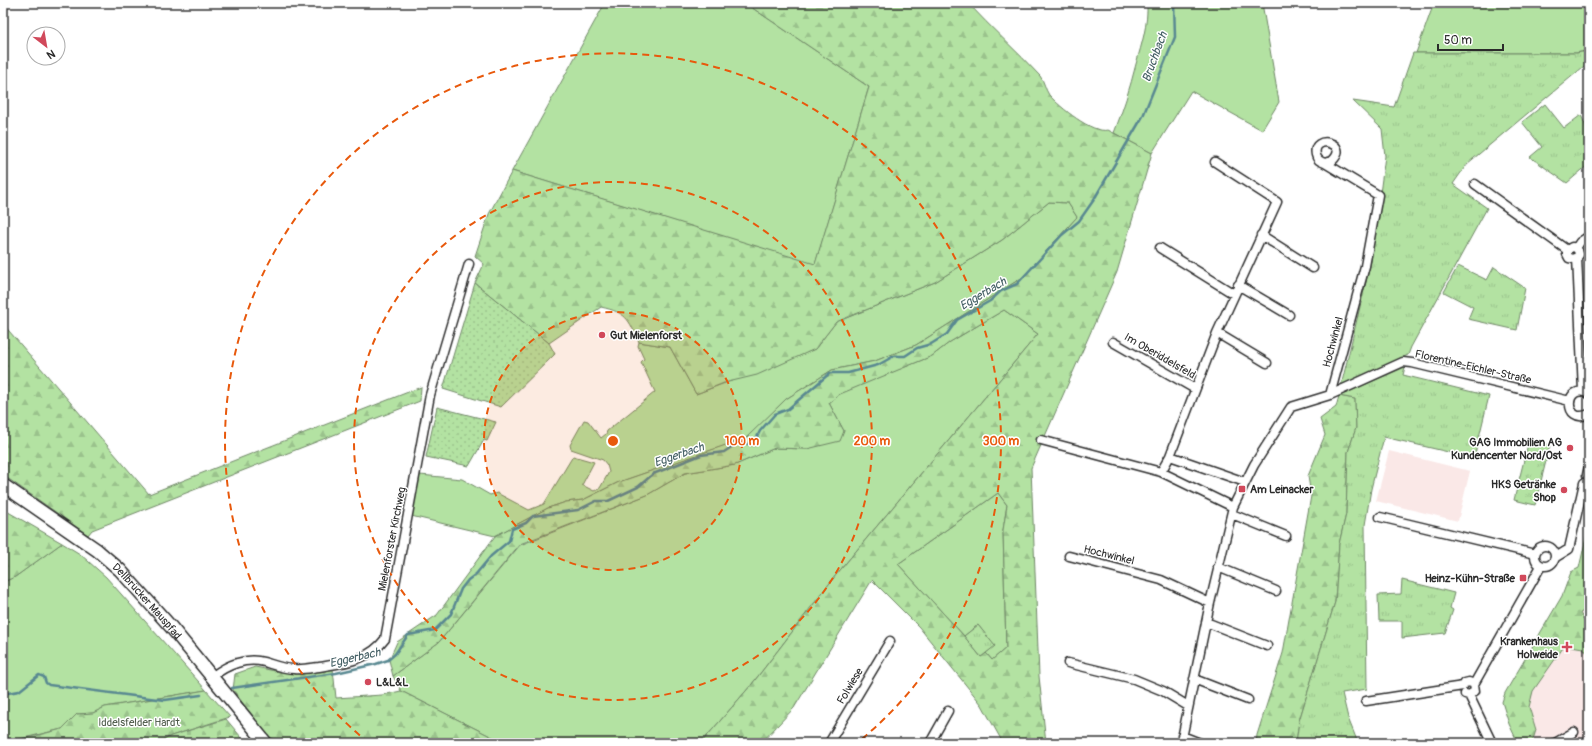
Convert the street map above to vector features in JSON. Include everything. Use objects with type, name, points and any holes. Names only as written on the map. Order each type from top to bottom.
[{"type":"main road","name":"Dellbrücker Mauspfad","points":[[3,485],[110,560],[131,581],[213,676],[266,743]]},
{"type":"street","name":"Im Oberiddelsfeld","points":[[1161,472],[1170,456],[1217,333],[1277,202],[1215,162]]},
{"type":"street","name":"Hochwinkel","points":[[1326,163],[1378,195],[1365,266],[1330,395]]},
{"type":"street","points":[[1475,184],[1567,250],[1569,258],[1572,259],[1577,257]]},
{"type":"street","points":[[1261,235],[1313,268]]},
{"type":"street","points":[[1576,248],[1580,242],[1589,236]]},
{"type":"street","points":[[1567,250],[1570,247],[1576,248]]},
{"type":"street","points":[[1160,248],[1234,294]]},
{"type":"street","points":[[1576,248],[1579,253],[1577,257],[1586,392],[1573,395],[1570,401],[1570,409],[1576,415],[1585,416],[1589,414]]},
{"type":"street","name":"Mielenforster Kirchweg","points":[[213,676],[234,664],[249,660],[296,670],[337,664],[362,658],[378,649],[385,639],[430,395],[469,264]]},
{"type":"street","points":[[1238,285],[1289,315]]},
{"type":"street","points":[[1217,333],[1267,363]]},
{"type":"street","name":"Im Oberiddelsfeld","points":[[1114,342],[1195,389]]},
{"type":"street","name":"Florentine-Eichler-Straße","points":[[1330,395],[1403,362],[1420,364],[1570,401]]},
{"type":"street","points":[[1200,743],[1182,739],[1218,567],[1233,510],[1245,482],[1291,407],[1330,395]]},
{"type":"street","points":[[1041,440],[1161,472],[1286,536]]},
{"type":"street","points":[[1170,456],[1245,482]]},
{"type":"street","points":[[1556,557],[1553,550],[1546,546],[1539,548],[1535,554],[1536,561],[1541,566],[1549,566],[1556,557],[1569,548],[1589,466]]},
{"type":"street","points":[[1380,517],[1535,554]]},
{"type":"street","name":"Hochwinkel","points":[[1069,556],[1162,580],[1210,603]]},
{"type":"street","points":[[1469,695],[1475,691],[1474,684],[1541,566]]},
{"type":"street","points":[[1218,567],[1276,591]]},
{"type":"street","points":[[1206,622],[1267,646]]},
{"type":"street","name":"Folwiese","points":[[829,743],[890,641]]},
{"type":"street","points":[[1068,663],[1134,679],[1163,691],[1188,706]]},
{"type":"street","points":[[1194,678],[1248,700]]},
{"type":"street","points":[[1366,700],[1463,686],[1467,682],[1474,684]]},
{"type":"street","points":[[1463,686],[1464,692],[1469,695],[1492,743]]},
{"type":"street","points":[[930,743],[948,711]]},
{"type":"street","points":[[1555,743],[1574,732]]},
{"type":"shaded area","points":[[1389,451],[1470,471],[1458,521],[1376,501]]},
{"type":"shaded area","name":"Krankenhaus Holweide","points":[[1589,554],[1589,743],[1523,743],[1533,668]]},
{"type":"green space","points":[[605,3],[745,3],[869,87],[815,265],[512,171]]},
{"type":"green space","points":[[745,3],[968,3],[1040,76],[1049,95],[1068,112],[1085,124],[1101,130],[1108,130],[1152,153],[1117,272],[1031,468],[1039,676],[1046,743],[1003,743],[982,705],[919,627],[872,580],[794,708],[761,743],[701,743],[752,684],[836,575],[1038,334],[1004,310],[950,342],[932,356],[840,394],[829,403],[844,431],[840,441],[807,449],[775,448],[735,465],[685,473],[647,495],[520,544],[439,642],[393,676],[389,660],[397,642],[437,615],[495,536],[548,508],[566,502],[583,500],[619,482],[746,438],[786,399],[832,370],[875,361],[916,345],[1023,277],[1077,217],[1068,203],[1049,202],[1002,240],[935,282],[836,322],[815,349],[757,375],[724,383],[696,394],[670,347],[639,342],[629,322],[622,314],[601,307],[549,343],[475,283],[484,264],[475,256],[489,214],[512,171],[815,264],[869,87]],"holes":[[[998,493],[1007,505],[1003,530],[1006,648],[992,660],[986,653],[981,657],[964,636],[898,564]]]},
{"type":"green space","points":[[1147,3],[1262,3],[1279,102],[1262,130],[1191,91],[1152,153],[1114,133],[1129,90],[1146,26]]},
{"type":"green space","points":[[1434,3],[1589,3],[1589,50],[1576,53],[1416,53]]},
{"type":"green space","points":[[1589,51],[1589,62],[1467,164],[1453,184],[1487,208],[1408,355],[1341,386],[1371,261],[1385,156],[1382,129],[1353,101],[1394,107],[1413,53],[1576,53]]},
{"type":"green space","points":[[1545,104],[1564,128],[1581,115],[1589,134],[1589,164],[1567,183],[1530,157],[1542,147],[1522,122]]},
{"type":"green space","points":[[1049,202],[1068,203],[1077,217],[1023,277],[916,345],[875,361],[832,370],[786,399],[747,438],[619,482],[583,500],[566,502],[548,508],[495,536],[411,516],[420,475],[462,479],[490,495],[497,493],[529,510],[544,504],[573,456],[594,462],[582,485],[594,491],[600,488],[609,472],[607,465],[603,460],[571,449],[570,445],[584,420],[588,421],[601,438],[607,431],[655,392],[641,362],[644,359],[638,346],[639,342],[670,347],[696,394],[815,349],[836,322],[935,282],[1002,240]]},
{"type":"green space","points":[[1458,266],[1487,280],[1494,267],[1525,288],[1517,330],[1468,319],[1473,307],[1444,292]]},
{"type":"green space","points":[[475,283],[549,343],[555,354],[501,407],[443,389]]},
{"type":"green space","points":[[1004,310],[1038,334],[836,575],[752,684],[701,743],[504,743],[401,691],[393,676],[439,642],[520,545],[647,495],[685,473],[735,465],[775,448],[807,449],[844,431],[829,403],[840,393],[932,356],[950,342]]},
{"type":"green space","points":[[3,324],[149,494],[421,387],[420,401],[92,530],[88,535],[3,475]]},
{"type":"green space","points":[[1405,367],[1403,375],[1489,396],[1474,458],[1384,437],[1371,489],[1365,525],[1367,689],[1342,693],[1348,718],[1358,743],[1296,743],[1299,721],[1335,602],[1339,544],[1346,514],[1348,452],[1356,428],[1355,399],[1339,396]]},
{"type":"green space","points":[[1339,396],[1355,399],[1356,428],[1348,452],[1346,514],[1339,544],[1335,602],[1299,721],[1296,743],[1256,743],[1257,735],[1283,653],[1311,496],[1308,476],[1325,435],[1320,419],[1336,407]]},
{"type":"green space","points":[[437,407],[496,422],[487,441],[484,440],[469,466],[426,457]]},
{"type":"green space","points":[[1529,440],[1550,445],[1535,505],[1514,500]]},
{"type":"green space","points":[[998,493],[1007,505],[1003,530],[1006,648],[992,660],[986,653],[994,646],[978,625],[964,636],[898,564]]},
{"type":"green space","points":[[3,509],[62,543],[15,577],[3,582]]},
{"type":"green space","points":[[1589,525],[1589,608],[1580,613],[1589,629],[1589,655],[1583,648],[1565,645],[1533,691],[1529,707],[1536,730],[1532,743],[1518,743],[1509,724],[1502,702],[1505,693],[1562,596],[1571,572],[1579,568]]},
{"type":"green space","points":[[62,543],[80,554],[106,577],[206,690],[105,707],[93,713],[77,714],[62,729],[3,743],[3,582],[15,577]]},
{"type":"green space","points":[[1402,580],[1454,593],[1450,608],[1453,610],[1445,633],[1402,638],[1402,621],[1379,621],[1378,595],[1401,594]]},
{"type":"green space","points":[[978,625],[995,646],[981,657],[964,636]]},
{"type":"green space","points":[[255,667],[280,672],[333,669],[336,698],[382,695],[401,691],[504,743],[272,743],[233,690],[235,674]]},
{"type":"green space","name":"Iddelsfelder Hardt","points":[[206,690],[230,717],[171,736],[159,743],[7,743],[62,729],[77,714],[93,713],[105,707]]},
{"type":"green space","points":[[226,719],[246,743],[159,743],[171,736]]},
{"type":"waterway","name":"Eggerbach","points":[[232,688],[336,673],[388,660],[395,654],[408,635],[435,630],[451,614],[461,589],[468,580],[476,574],[491,556],[509,541],[512,529],[526,523],[533,516],[578,510],[596,501],[608,501],[638,487],[653,474],[701,455],[724,452],[739,442],[748,444],[755,441],[760,431],[775,414],[788,409],[830,373],[848,373],[878,365],[894,356],[905,356],[917,348],[931,344],[947,334],[957,320],[990,301],[1001,291],[1017,284],[1062,235],[1079,221],[1093,201],[1143,116],[1175,37],[1174,3]]},
{"type":"waterway","name":"Eggerbach","points":[[3,694],[19,691],[39,675],[44,677],[46,683],[49,685],[165,700],[201,695]]},
{"type":"place","name":"Gut Mielenforst","points":[[602,335]]},
{"type":"place","name":"GAG Immobilien AG Kundencenter Nord/Ost","points":[[1570,448]]},
{"type":"place","name":"Am Leinacker","points":[[1242,489]]},
{"type":"place","name":"HKS Getränke Shop","points":[[1564,490]]},
{"type":"place","name":"Heinz-Kühn-Straße","points":[[1523,578]]},
{"type":"place","name":"Krankenhaus Holweide","points":[[1567,647]]},
{"type":"place","name":"L&L&L","points":[[368,682]]},
{"type":"water label","name":"Bruchbach","points":[[1155,57]]}]
